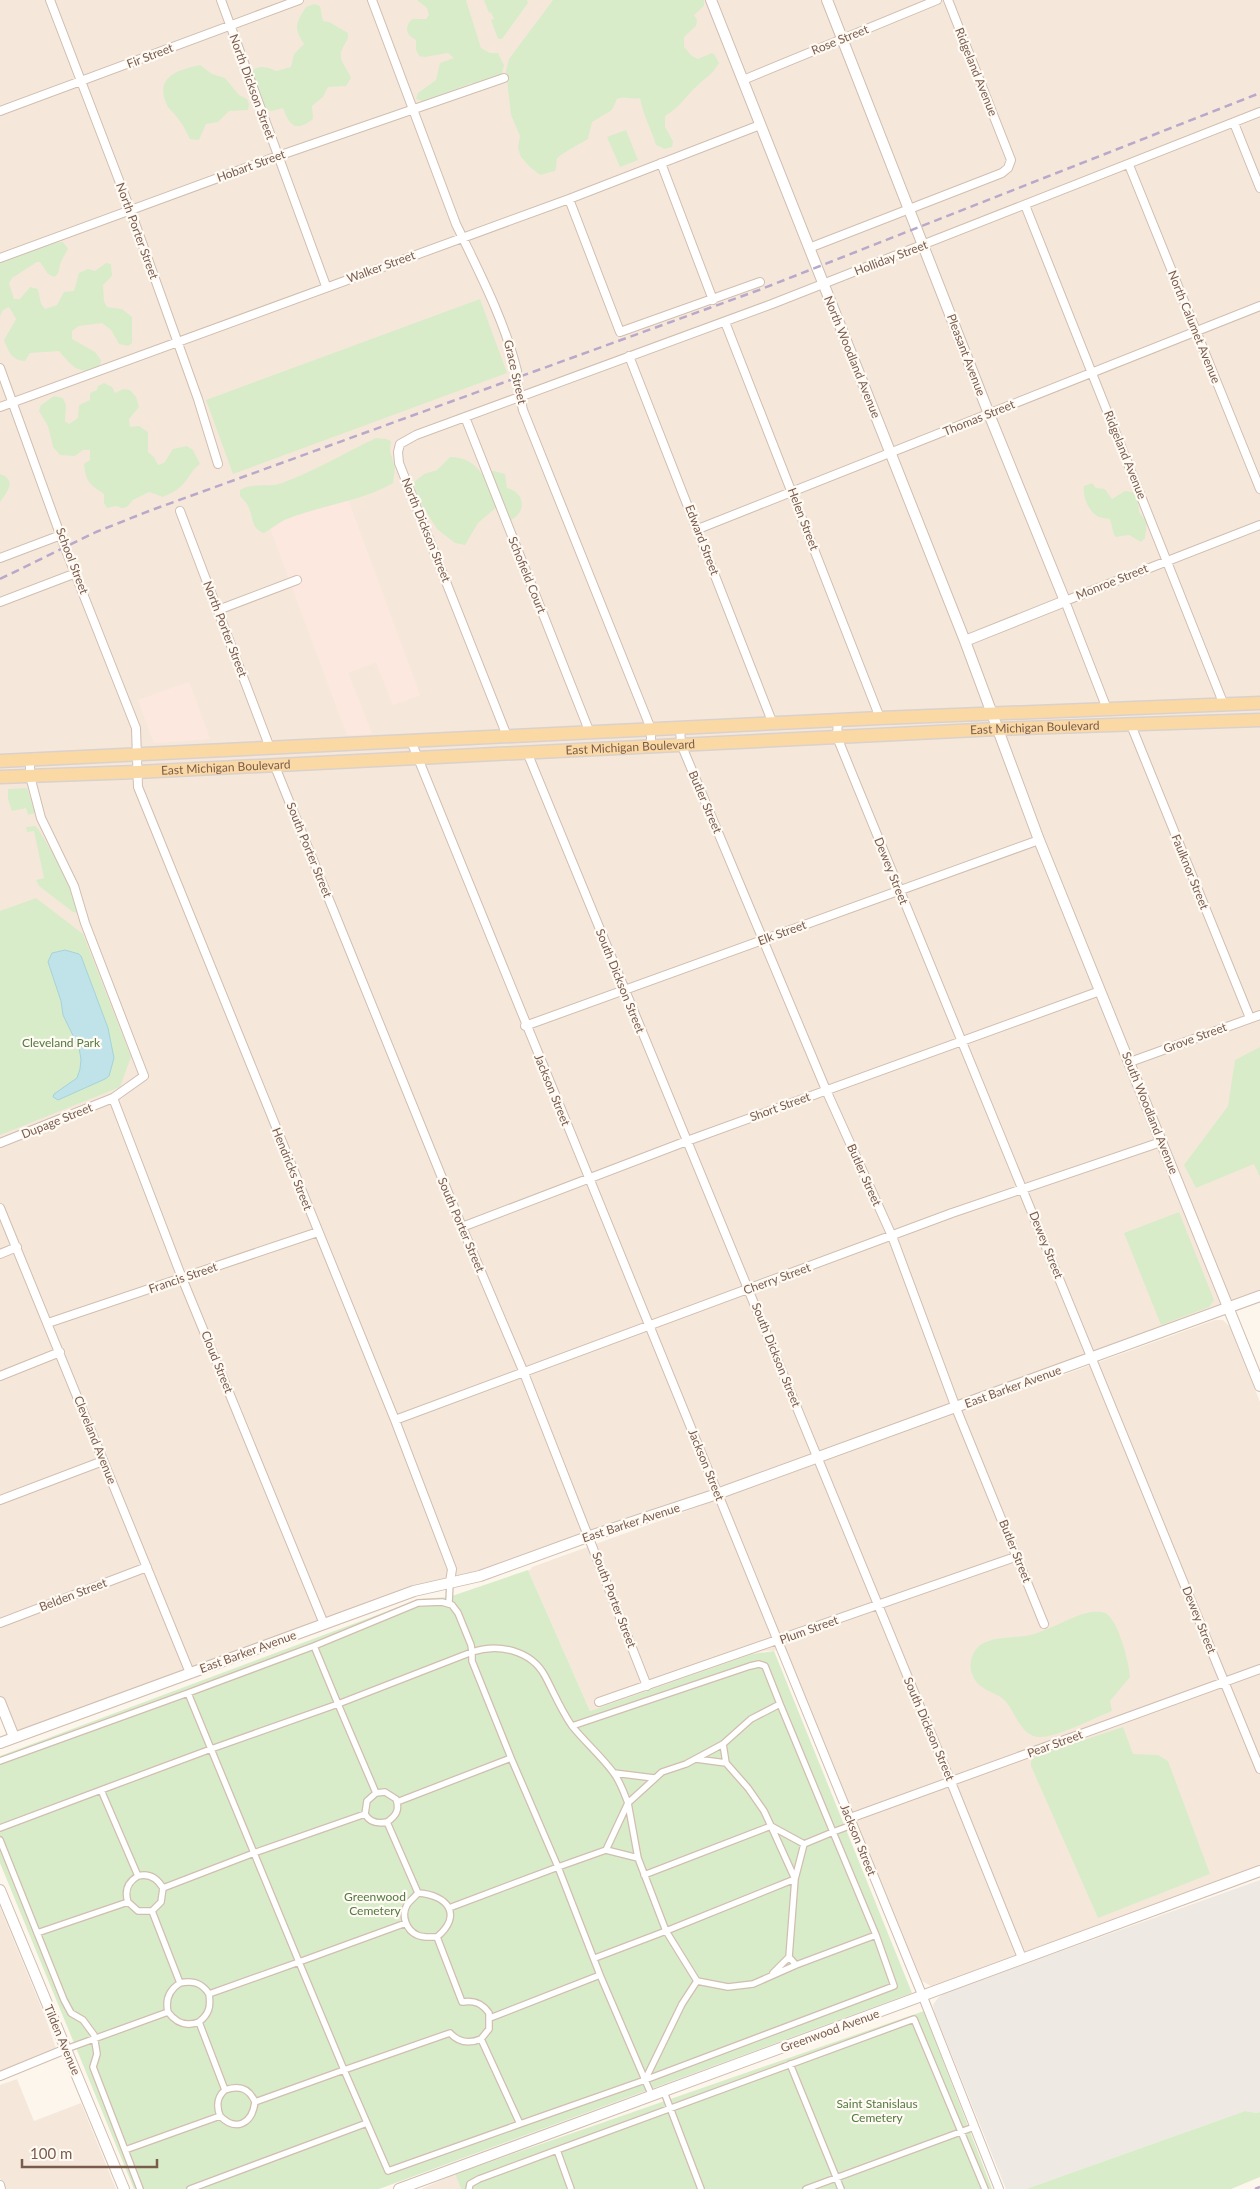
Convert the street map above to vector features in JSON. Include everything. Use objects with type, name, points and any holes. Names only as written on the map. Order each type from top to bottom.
[{"type":"main road","name":"East Michigan Boulevard","points":[[0,761],[137,756],[880,718],[1260,704]]},
{"type":"main road","name":"East Michigan Boulevard","points":[[0,777],[137,772],[997,729],[1260,720]]},
{"type":"street","name":"North Porter Street","points":[[50,0],[178,341],[218,464]]},
{"type":"street","name":"North Dickson Street","points":[[221,0],[326,286]]},
{"type":"street","name":"Fir Street","points":[[0,111],[299,0]]},
{"type":"street","name":"Grace Street","points":[[372,0],[412,109],[463,237],[472,253],[505,330],[517,371],[523,410],[651,729],[651,746]]},
{"type":"street","name":"North Woodland Avenue","points":[[711,0],[965,641],[997,729]]},
{"type":"street","name":"Pleasant Avenue","points":[[827,0],[1107,709]]},
{"type":"street","name":"Rose Street","points":[[742,80],[937,0]]},
{"type":"street","name":"Ridgeland Avenue","points":[[809,248],[1008,168],[1012,160],[948,0]]},
{"type":"street","name":"Hobart Street","points":[[0,258],[278,156],[504,78]]},
{"type":"street","name":"Holliday Street","points":[[520,397],[824,284],[1260,112]]},
{"type":"street","points":[[1234,123],[1260,188]]},
{"type":"street","name":"Walker Street","points":[[0,407],[326,286],[569,199],[760,125]]},
{"type":"street","points":[[661,163],[713,300]]},
{"type":"street","name":"North Calumet Avenue","points":[[1129,164],[1260,490]]},
{"type":"street","points":[[569,199],[620,332],[760,282]]},
{"type":"street","name":"Ridgeland Avenue","points":[[1025,206],[1168,560],[1224,705]]},
{"type":"street","name":"Thomas Street","points":[[698,529],[1260,306]]},
{"type":"street","name":"Helen Street","points":[[725,322],[880,718]]},
{"type":"street","name":"Edward Street","points":[[629,356],[773,724]]},
{"type":"street","name":"School Street","points":[[0,368],[61,535],[136,728],[137,756]]},
{"type":"street","name":"North Dickson Street","points":[[507,736],[399,458],[400,444],[406,439],[520,397]]},
{"type":"street","name":"Schofield Court","points":[[464,417],[590,732]]},
{"type":"street","name":"North Porter Street","points":[[180,510],[270,748]]},
{"type":"street","name":"Monroe Street","points":[[965,641],[1260,525]]},
{"type":"street","points":[[0,558],[61,535]]},
{"type":"street","points":[[0,602],[76,573]]},
{"type":"street","points":[[218,610],[297,580]]},
{"type":"street","name":"Dewey Street","points":[[838,720],[837,737],[1260,1769]]},
{"type":"street","name":"Faulknor Street","points":[[1131,725],[1250,1018]]},
{"type":"street","name":"Butler Street","points":[[680,728],[681,744],[826,1090],[892,1236],[956,1408],[1018,1556],[1044,1624]]},
{"type":"street","name":"South Woodland Avenue","points":[[997,729],[1039,840],[1260,1386]]},
{"type":"street","name":"Jackson Street","points":[[411,741],[525,1026],[650,1326],[776,1641],[923,1996],[999,2189]]},
{"type":"street","name":"South Dickson Street","points":[[526,752],[749,1289],[1022,1958]]},
{"type":"street","name":"Hendricks Street","points":[[137,756],[138,787],[395,1420],[452,1568],[450,1582]]},
{"type":"street","points":[[30,760],[30,776]]},
{"type":"street","name":"South Porter Street","points":[[274,764],[590,1536],[647,1686]]},
{"type":"street","name":"Dupage Street","points":[[0,1143],[113,1098],[144,1076],[86,923],[74,886],[40,818],[30,776]]},
{"type":"street","name":"Elk Street","points":[[525,1026],[1039,840]]},
{"type":"street","name":"Short Street","points":[[462,1227],[687,1141],[1100,991]]},
{"type":"street","name":"Grove Street","points":[[1130,1062],[1260,1015]]},
{"type":"street","name":"Cloud Street","points":[[113,1098],[182,1278],[324,1624]]},
{"type":"street","name":"Cherry Street","points":[[395,1420],[524,1374],[892,1236],[1161,1142]]},
{"type":"street","name":"Cleveland Avenue","points":[[0,1208],[190,1673]]},
{"type":"street","name":"Francis Street","points":[[48,1323],[318,1232]]},
{"type":"street","points":[[0,1254],[17,1248]]},
{"type":"street","name":"East Barker Avenue","points":[[0,1743],[414,1591],[480,1576],[590,1536],[718,1494],[1260,1296]]},
{"type":"street","points":[[0,1376],[60,1352]]},
{"type":"street","points":[[0,1500],[103,1461]]},
{"type":"street","name":"Plum Street","points":[[599,1702],[1018,1556]]},
{"type":"street","name":"Belden Street","points":[[0,1623],[147,1567]]},
{"type":"street","points":[[448,1603],[450,1582]]},
{"type":"street","points":[[0,1761],[314,1646],[418,1603],[448,1603],[458,1613],[471,1645],[472,1661],[558,1867],[595,1958],[600,1975],[652,2096]]},
{"type":"street","points":[[314,1646],[376,1793]]},
{"type":"street","points":[[0,1828],[338,1704],[472,1652],[484,1648],[501,1648],[519,1653],[534,1662],[545,1675],[554,1697],[572,1726],[614,1773],[628,1803],[638,1858],[666,1931],[697,1981],[728,1987],[753,1984],[796,1965],[876,1935]]},
{"type":"street","points":[[188,1693],[344,2070],[388,2171],[645,2080],[894,1986],[876,1935],[765,1666],[759,1664],[572,1726]]},
{"type":"street","name":"Pear Street","points":[[851,1821],[951,1782],[1260,1669]]},
{"type":"street","points":[[0,1702],[14,1737]]},
{"type":"street","points":[[606,1850],[628,1803],[654,1778],[662,1772],[696,1759],[723,1744],[751,1719],[780,1704]]},
{"type":"street","points":[[723,1744],[726,1764],[748,1788],[764,1811],[795,1879]]},
{"type":"street","points":[[397,1802],[511,1758]]},
{"type":"street","points":[[696,1759],[726,1764]]},
{"type":"street","points":[[614,1773],[654,1778]]},
{"type":"street","points":[[101,1790],[138,1876]]},
{"type":"street","points":[[376,1793],[389,1793],[397,1802],[396,1814],[387,1822],[374,1822],[365,1814],[367,1800],[376,1793]]},
{"type":"street","points":[[163,1888],[254,1853],[365,1814]]},
{"type":"street","points":[[804,1844],[833,1832],[851,1821]]},
{"type":"street","points":[[387,1822],[418,1893]]},
{"type":"street","points":[[644,1875],[771,1826],[804,1844]]},
{"type":"street","points":[[0,1840],[71,2013],[83,2020],[92,2030],[97,2054],[92,2067],[140,2189]]},
{"type":"street","points":[[770,1976],[789,1957],[795,1879],[804,1844]]},
{"type":"street","points":[[449,1908],[606,1850],[638,1858]]},
{"type":"street","name":"Greenwood Avenue","points":[[399,2189],[1260,1871]]},
{"type":"street","points":[[138,1876],[151,1876],[163,1888],[161,1902],[152,1910],[138,1911],[128,1902],[126,1891],[128,1884],[138,1876]]},
{"type":"street","points":[[595,1958],[795,1879]]},
{"type":"street","name":"Tilden Avenue","points":[[0,1890],[124,2189]]},
{"type":"street","points":[[418,1893],[432,1894],[442,1898],[449,1908],[450,1916],[447,1929],[437,1937],[417,1935],[409,1929],[404,1914],[407,1905],[418,1893]]},
{"type":"street","points":[[37,1933],[128,1902]]},
{"type":"street","points":[[152,1910],[180,1982]]},
{"type":"street","points":[[209,1994],[406,1922]]},
{"type":"street","points":[[254,2102],[450,2033],[458,2040],[466,2043],[481,2039],[489,2029],[490,2018],[486,2009],[480,2003],[462,2002],[437,1937]]},
{"type":"street","points":[[789,1957],[796,1965]]},
{"type":"street","points":[[490,2018],[600,1975]]},
{"type":"street","points":[[189,1981],[200,1984],[209,1994],[211,2003],[209,2011],[199,2022],[181,2024],[168,2012],[166,2004],[168,1994],[180,1982],[189,1981]]},
{"type":"street","points":[[645,2080],[682,2004],[697,1981]]},
{"type":"street","points":[[0,2076],[66,2049],[168,2012]]},
{"type":"street","points":[[469,2189],[470,2184],[479,2179],[670,2107],[914,2019],[985,2189]]},
{"type":"street","points":[[199,2022],[225,2090]]},
{"type":"street","points":[[481,2039],[520,2124]]},
{"type":"street","points":[[790,2064],[841,2189]]},
{"type":"street","points":[[234,2087],[244,2088],[252,2095],[254,2102],[253,2113],[242,2124],[226,2122],[220,2116],[217,2109],[218,2100],[225,2090],[234,2087]]},
{"type":"street","points":[[664,2092],[701,2189]]},
{"type":"street","points":[[124,2150],[220,2116]]},
{"type":"street","points":[[190,2189],[367,2123]]},
{"type":"street","points":[[806,2189],[974,2128]]},
{"type":"street","points":[[557,2150],[571,2189]]},
{"type":"street","points":[[0,2185],[1,2189]]},
{"type":"shaded area","points":[[0,0],[1260,0],[1260,1296],[14,1737],[0,1701]]},
{"type":"shaded area","points":[[346,494],[420,695],[393,705],[376,662],[348,673],[372,734],[347,735],[269,525]]},
{"type":"shaded area","points":[[189,682],[210,739],[154,743],[138,700]]},
{"type":"shaded area","points":[[1215,1320],[1223,1320],[1230,1327],[1260,1402],[1260,1865],[931,1986],[922,1981],[786,1650],[752,1654],[590,1711],[528,1570],[532,1567]]},
{"type":"shaded area","points":[[1260,1880],[1260,2112],[1245,2111],[1026,2189],[1006,2189],[935,2014],[933,2005],[938,1998],[944,1993]]},
{"type":"shaded area","points":[[0,1907],[56,2048],[0,2071]]},
{"type":"shaded area","points":[[17,2079],[34,2121],[81,2103],[116,2189],[4,2189],[0,2178],[0,2085]]},
{"type":"shaded area","points":[[455,2174],[461,2189],[421,2189]]},
{"type":"green space","points":[[417,0],[466,0],[481,48],[490,53],[498,53],[504,65],[500,82],[471,83],[424,102],[416,99],[418,93],[436,80],[440,63],[454,58],[448,53],[425,57],[419,56],[416,50],[416,40],[408,34],[407,28],[412,19],[426,19],[429,15],[427,8]]},
{"type":"green space","points":[[484,0],[527,0],[528,3],[502,39],[498,39],[491,20],[494,19],[491,12],[489,13]]},
{"type":"green space","points":[[553,0],[704,0],[704,6],[694,15],[697,20],[696,26],[684,37],[684,47],[692,56],[698,59],[712,53],[719,63],[678,106],[665,116],[665,127],[673,141],[672,147],[665,149],[656,145],[640,98],[623,98],[617,99],[612,110],[592,122],[588,139],[558,157],[555,171],[540,175],[521,157],[518,148],[520,136],[511,115],[506,71],[509,59]]},
{"type":"green space","points":[[314,4],[320,6],[323,21],[329,22],[348,33],[341,56],[342,62],[351,78],[346,86],[328,87],[323,97],[312,106],[313,119],[298,126],[288,120],[283,108],[272,111],[257,107],[258,95],[247,84],[250,72],[257,68],[266,67],[276,71],[291,67],[294,54],[304,44],[298,33],[298,21],[306,7]]},
{"type":"green space","points":[[200,65],[212,74],[225,78],[239,95],[247,99],[249,104],[248,110],[229,111],[218,122],[206,124],[199,140],[190,139],[180,121],[168,107],[163,89],[165,82],[175,73]]},
{"type":"green space","points":[[626,130],[638,160],[620,167],[607,137]]},
{"type":"green space","points":[[63,242],[68,249],[54,277],[48,274],[40,262],[37,262],[12,278],[9,283],[14,299],[20,299],[30,287],[38,289],[41,304],[45,309],[57,305],[64,292],[74,291],[79,273],[88,269],[95,271],[106,263],[111,264],[112,276],[103,285],[104,301],[107,307],[122,309],[132,317],[132,343],[128,346],[119,344],[111,330],[102,323],[79,326],[72,331],[72,339],[95,352],[101,360],[100,366],[93,369],[81,370],[76,368],[59,351],[30,353],[25,361],[20,360],[11,355],[4,340],[16,319],[9,307],[3,310],[0,316],[0,261],[51,243]]},
{"type":"green space","points":[[480,299],[507,373],[233,474],[206,400]]},
{"type":"green space","points":[[104,383],[112,387],[115,393],[123,389],[130,390],[136,397],[139,407],[129,419],[130,427],[139,426],[148,432],[148,452],[154,457],[158,465],[164,463],[173,449],[187,446],[193,450],[200,464],[177,489],[163,497],[149,492],[133,500],[127,507],[116,506],[107,508],[104,503],[104,494],[87,479],[84,464],[90,460],[90,450],[83,450],[75,456],[60,455],[53,447],[48,426],[39,411],[41,405],[54,396],[63,398],[66,405],[65,421],[69,424],[78,418],[79,405],[90,400],[90,393],[97,390],[98,386]]},
{"type":"green space","points":[[376,438],[391,441],[390,451],[395,468],[393,483],[367,495],[287,519],[264,533],[256,529],[250,510],[240,496],[240,490],[250,486],[282,483]]},
{"type":"green space","points":[[450,457],[468,461],[482,474],[494,471],[505,474],[507,488],[517,493],[522,502],[520,512],[511,520],[498,506],[478,523],[465,545],[455,543],[437,529],[415,494],[414,482],[424,474],[437,470]]},
{"type":"green space","points":[[0,474],[5,476],[10,483],[0,502]]},
{"type":"green space","points":[[1092,483],[1096,488],[1105,489],[1112,499],[1125,491],[1133,492],[1138,500],[1139,512],[1147,522],[1145,538],[1141,542],[1129,535],[1116,537],[1110,519],[1098,517],[1091,511],[1085,499],[1084,486]]},
{"type":"green space","points":[[27,788],[35,813],[28,815],[26,808],[12,811],[8,799],[8,789]]},
{"type":"green space","points":[[35,826],[60,868],[74,897],[78,913],[73,912],[39,886],[36,880],[44,878],[34,831],[27,832],[26,827]]},
{"type":"green space","name":"Cleveland Park","points":[[36,898],[83,934],[131,1057],[120,1087],[0,1135],[0,911]]},
{"type":"green space","points":[[1260,1047],[1260,1177],[1254,1164],[1196,1188],[1184,1165],[1228,1106],[1235,1060]]},
{"type":"green space","points":[[1179,1212],[1214,1300],[1209,1307],[1161,1325],[1124,1233]]},
{"type":"green space","name":"Greenwood Cemetery","points":[[528,1570],[590,1711],[752,1654],[774,1651],[912,1993],[379,2189],[134,2189],[0,1863],[0,1756],[420,1599],[449,1597]]},
{"type":"green space","points":[[1091,1612],[1107,1614],[1116,1626],[1128,1662],[1130,1677],[1110,1701],[1112,1711],[1056,1734],[1040,1737],[1034,1736],[1024,1729],[1003,1699],[982,1687],[974,1678],[971,1671],[971,1660],[974,1652],[979,1646],[988,1641],[1034,1634],[1076,1616]]},
{"type":"green space","points":[[1123,1727],[1133,1754],[1158,1755],[1168,1761],[1210,1874],[1098,1918],[1031,1766],[1031,1761],[1036,1756]]},
{"type":"green space","name":"Saint Stanislaus Cemetery","points":[[924,2011],[992,2189],[461,2189],[455,2174]]},
{"type":"green space","points":[[1245,2111],[1260,2112],[1260,2177],[1231,2189],[1026,2189]]},
{"type":"water","points":[[65,950],[81,956],[108,1028],[114,1058],[109,1076],[105,1079],[58,1100],[53,1097],[54,1094],[77,1078],[81,1059],[79,1048],[63,1015],[61,1001],[48,962],[52,953]]},
{"type":"railway","points":[[0,579],[96,532],[149,511],[759,290],[1260,93]]},
{"type":"railway","points":[[1255,2189],[1260,2187]]}]
